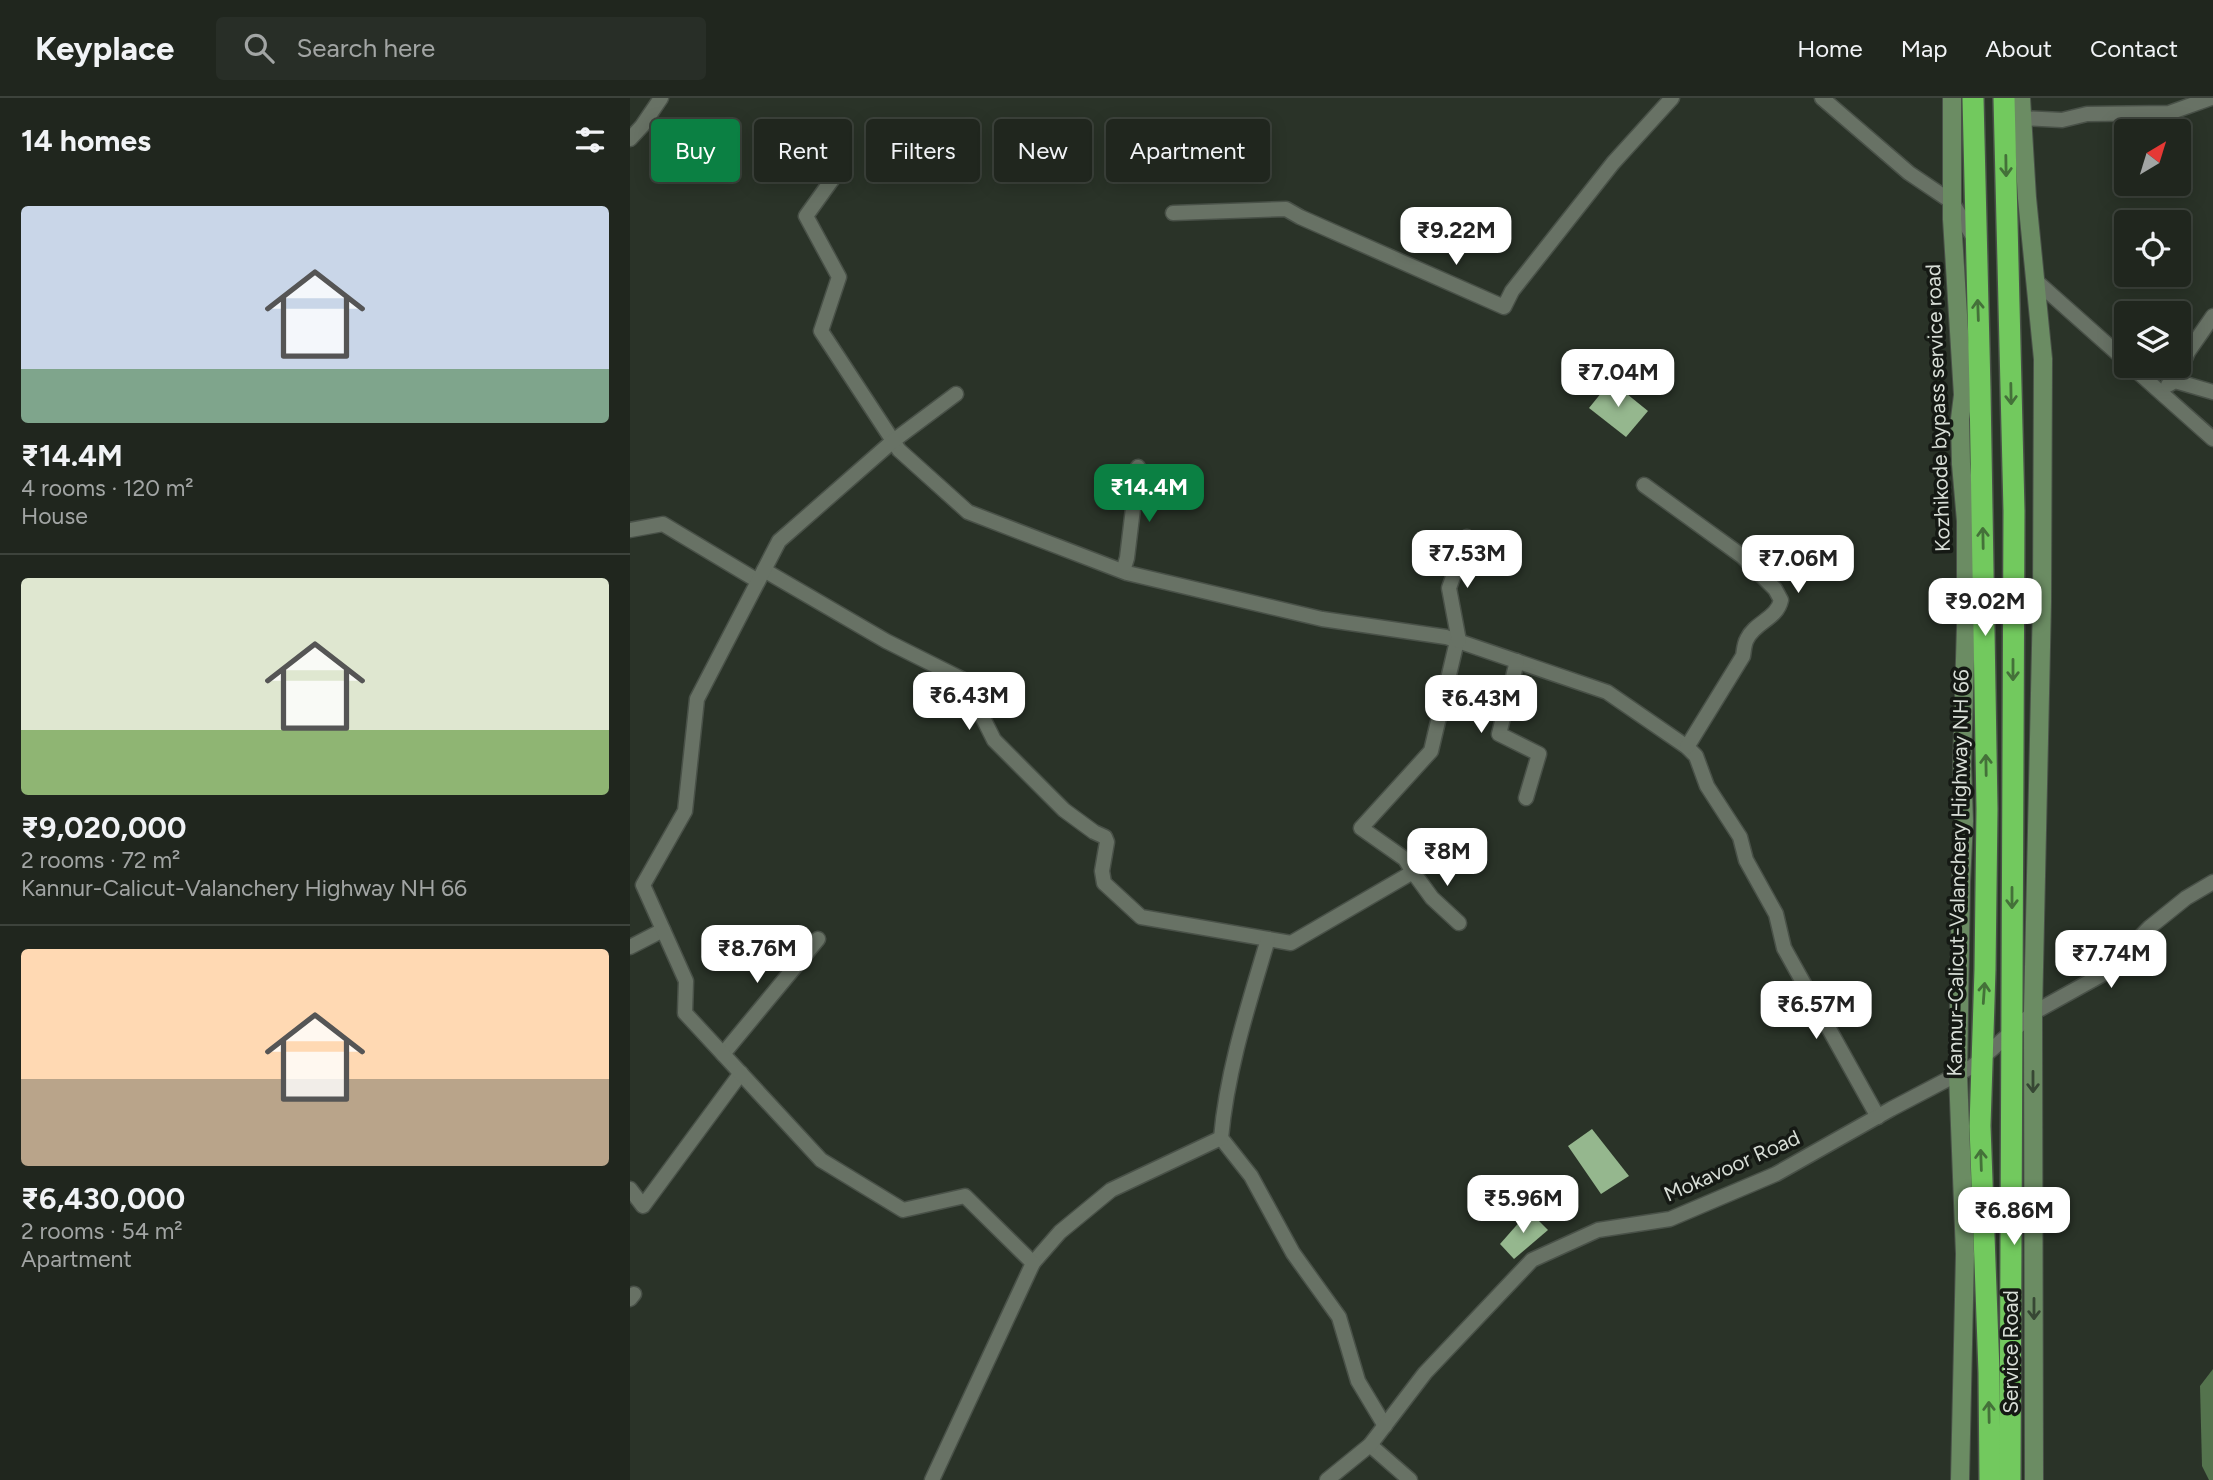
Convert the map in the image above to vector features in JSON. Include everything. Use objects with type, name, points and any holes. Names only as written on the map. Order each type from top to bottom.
[{"type":"highway","name":"Kannur-Calicut-Valanchery Highway NH 66","points":[[1973,98],[1987,809],[1980,1126],[1990,1480]]},
{"type":"highway","points":[[2004,98],[2014,511],[2010,1480]]},
{"type":"street","points":[[630,139],[661,98]]},
{"type":"street","points":[[1173,213],[1286,209],[1504,307],[1512,291],[1613,163],[1672,98]]},
{"type":"street","points":[[1822,98],[1909,173],[1952,202],[1975,241]]},
{"type":"street","points":[[1952,98],[1952,202]]},
{"type":"street","name":"Service Road","points":[[2021,98],[2043,359],[2042,602],[2033,1013],[2034,1480]]},
{"type":"street","points":[[2021,118],[2062,120],[2087,114],[2169,113],[2211,98]]},
{"type":"street","points":[[830,182],[806,216],[839,277],[821,331],[899,450],[968,512],[1123,572],[1322,619],[1446,637],[1607,692],[1696,756],[1707,786],[1740,837],[1751,870],[1776,914],[1784,947],[1878,1117]]},
{"type":"street","name":"Kozhikode bypass service road","points":[[1952,202],[1963,395],[1960,419],[1961,464],[1966,521],[1962,764],[1964,821],[1958,1074],[1965,1254],[1961,1480]]},
{"type":"street","points":[[2035,280],[2114,350]]},
{"type":"street","points":[[2159,391],[2175,381],[2188,352],[2213,316]]},
{"type":"street","points":[[2144,378],[2213,439]]},
{"type":"street","points":[[2175,381],[2213,393]]},
{"type":"street","points":[[956,394],[893,441],[779,541],[697,699],[685,811],[643,885],[686,981],[685,1013],[821,1160],[903,1210],[965,1196],[1032,1263]]},
{"type":"street","points":[[1123,572],[1128,558],[1138,467]]},
{"type":"street","points":[[1643,485],[1742,556],[1775,589],[1781,600],[1774,615],[1762,622],[1746,640],[1743,656],[1687,747]]},
{"type":"street","points":[[630,530],[663,524],[964,680],[994,740],[1064,810],[1105,837],[1107,842],[1102,871],[1104,883],[1141,917],[1291,943],[1413,872]]},
{"type":"street","points":[[1459,923],[1432,898],[1405,859],[1361,828],[1431,751],[1458,641],[1449,588],[1467,537]]},
{"type":"street","points":[[1517,661],[1499,734],[1539,754],[1526,798]]},
{"type":"street","name":"Mokavoor Road","points":[[1327,1480],[1370,1445],[1425,1373],[1532,1260],[1598,1230],[1670,1219],[1776,1174],[1958,1074],[1981,1061],[2033,1013],[2105,973],[2150,926],[2186,898],[2213,882]]},
{"type":"street","points":[[630,947],[663,930]]},
{"type":"street","points":[[723,1054],[818,939]]},
{"type":"street","points":[[1268,939],[1246,1013],[1223,1115],[1221,1138],[1251,1176],[1293,1253],[1339,1317],[1358,1381],[1385,1426]]},
{"type":"street","points":[[630,1189],[643,1206],[741,1073]]},
{"type":"street","points":[[932,1480],[1032,1263],[1060,1232],[1111,1190],[1221,1138]]},
{"type":"street","points":[[1370,1445],[1410,1480]]},
{"type":"shaded area","points":[[2213,1369],[2213,1480],[2209,1480],[2202,1466],[2200,1386]]},
{"type":"building","points":[[1611,381],[1648,411],[1626,437],[1589,408]]},
{"type":"building","points":[[1592,1129],[1629,1176],[1601,1194],[1568,1146]]},
{"type":"building","points":[[1529,1211],[1548,1230],[1514,1259],[1500,1244]]}]
